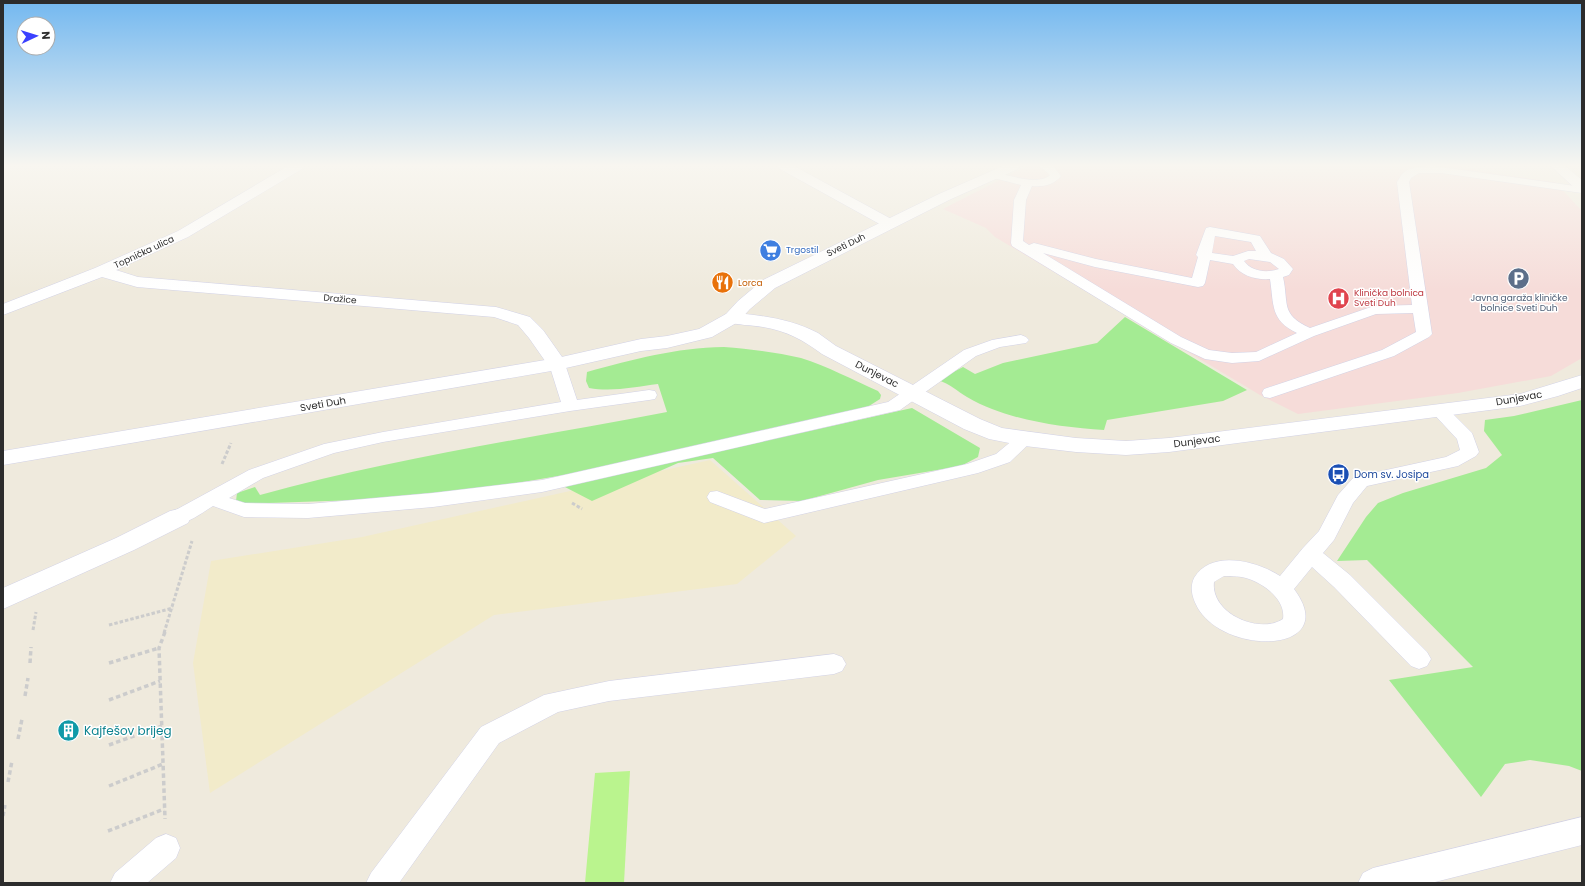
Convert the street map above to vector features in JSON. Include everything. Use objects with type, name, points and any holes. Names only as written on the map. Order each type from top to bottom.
[{"type":"street","name":"Topnička ulica","points":[[3,310],[101,272],[183,234],[228,207]]},
{"type":"street","points":[[860,207],[890,224]]},
{"type":"street","name":"Sveti Duh","points":[[3,458],[557,364],[641,345],[667,342],[705,333],[732,318],[749,300],[769,284],[923,207]]},
{"type":"street","name":"Dražice","points":[[101,272],[137,282],[496,312],[524,321],[536,334],[557,364]]},
{"type":"street","name":"Dunjevac","points":[[732,318],[760,334],[796,345],[829,350],[972,424],[997,434],[1076,446],[1126,448],[1169,445],[1520,400],[1551,392],[1582,381]]},
{"type":"street","points":[[3,599],[125,544],[179,517]]},
{"type":"lane","points":[[1018,243],[1020,207]]},
{"type":"lane","points":[[1270,393],[1388,353],[1424,334],[1407,207]]},
{"type":"lane","points":[[1018,243],[1095,263],[1198,283],[1203,255],[1210,230],[1256,239],[1266,257]]},
{"type":"lane","points":[[1018,243],[1176,340],[1205,354],[1232,358],[1259,356],[1309,333],[1374,310],[1420,309]]},
{"type":"lane","points":[[1203,255],[1237,261]]},
{"type":"lane","points":[[1248,255],[1266,257],[1274,259],[1286,269],[1284,272],[1276,275],[1264,275],[1252,272],[1239,266],[1237,261],[1238,258],[1248,255]]},
{"type":"lane","points":[[1276,275],[1279,286],[1280,309],[1287,322],[1309,333]]},
{"type":"lane","points":[[212,499],[244,510],[308,511],[433,500],[542,486],[894,406],[914,394],[970,353],[997,343],[1021,340]]},
{"type":"lane","points":[[557,364],[570,406]]},
{"type":"lane","points":[[179,517],[256,474],[330,448],[383,437],[570,406],[649,395]]},
{"type":"lane","points":[[1281,589],[1310,553],[1327,535],[1345,500],[1361,481],[1451,462],[1470,452],[1466,437],[1439,410]]},
{"type":"lane","points":[[717,497],[764,516],[971,469],[1003,458],[1025,439]]},
{"type":"lane","points":[[1310,553],[1342,581],[1420,659]]},
{"type":"lane","points":[[381,883],[490,736],[553,702],[609,691],[834,664]]},
{"type":"lane","points":[[1373,883],[1582,831]]},
{"type":"lane","points":[[124,883],[166,848]]},
{"type":"path","points":[[222,464],[231,442]]},
{"type":"path","points":[[166,848],[159,648],[187,563]]},
{"type":"path","points":[[109,625],[173,608]]},
{"type":"path","points":[[30,663],[31,647]]},
{"type":"path","points":[[109,664],[159,648]]},
{"type":"path","points":[[25,696],[28,678]]},
{"type":"path","points":[[109,700],[160,681]]},
{"type":"path","points":[[18,739],[22,719]]},
{"type":"path","points":[[109,745],[162,726]]},
{"type":"path","points":[[8,782],[12,760]]},
{"type":"path","points":[[109,786],[163,764]]},
{"type":"path","points":[[3,816],[5,805]]},
{"type":"path","points":[[108,831],[164,809]]},
{"type":"shaded area","name":"Klinička bolnica Sveti Duh","points":[[946,207],[1579,207],[1582,211],[1582,358],[1551,376],[1458,393],[1298,414],[1260,395],[995,237],[986,228],[943,209]]},
{"type":"shaded area","points":[[710,460],[796,536],[737,584],[494,615],[210,793],[193,663],[211,561],[362,537]]},
{"type":"green space","points":[[1125,317],[1247,390],[1223,401],[1107,420],[1104,430],[1047,424],[1005,414],[976,402],[938,380],[963,367],[975,374],[1003,363],[1097,343]]},
{"type":"green space","points":[[724,347],[782,354],[811,361],[878,391],[881,395],[880,399],[869,406],[837,415],[576,473],[494,487],[358,500],[242,504],[236,501],[237,493],[255,487],[260,495],[411,459],[667,412],[658,384],[615,389],[589,388],[586,381],[587,372],[672,352]]},
{"type":"green space","points":[[1582,400],[1582,771],[1569,766],[1530,760],[1505,764],[1481,797],[1389,680],[1473,667],[1367,560],[1337,561],[1366,517],[1378,503],[1403,493],[1486,468],[1502,455],[1484,431],[1485,420],[1514,416]]},
{"type":"green space","points":[[912,408],[980,448],[978,457],[961,466],[878,480],[802,501],[760,500],[713,458],[678,463],[592,501],[563,486]]},
{"type":"green space","points":[[630,771],[624,883],[585,883],[595,773]]},
{"type":"place","name":"Trgostil","points":[[771,250]]},
{"type":"place","name":"Javna garaža kliničke bolnice Sveti Duh","points":[[1519,279]]},
{"type":"place","name":"Lorca","points":[[723,283]]},
{"type":"place","name":"Klinička bolnica Sveti Duh","points":[[1339,298]]},
{"type":"place","name":"Dom sv. Josipa","points":[[1338,474]]},
{"type":"place","name":"Kajfešov brijeg","points":[[68,730]]}]
